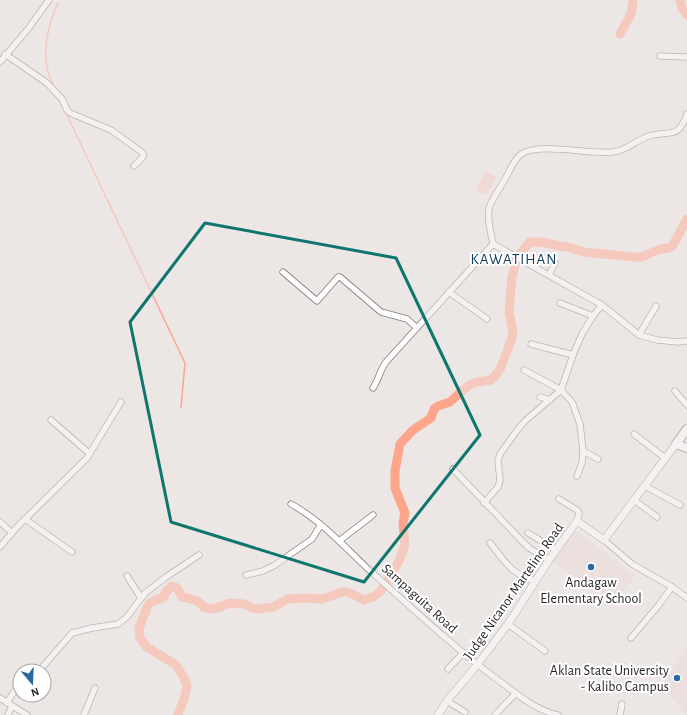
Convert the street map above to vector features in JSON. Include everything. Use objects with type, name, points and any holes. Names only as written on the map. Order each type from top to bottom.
[{"type":"main road","points":[[687,429],[676,444],[687,448]]},
{"type":"street","points":[[0,62],[5,54],[28,29],[48,0]]},
{"type":"street","points":[[5,54],[48,83],[62,99],[65,107],[70,113],[111,130],[143,153],[143,157],[134,166]]},
{"type":"street","points":[[660,56],[687,57]]},
{"type":"street","points":[[493,244],[489,220],[490,207],[514,162],[520,155],[527,151],[544,149],[611,153],[619,151],[649,136],[672,133],[679,130],[683,125],[687,114]]},
{"type":"street","points":[[493,244],[602,305],[639,335],[657,340],[678,342],[687,341]]},
{"type":"street","points":[[373,388],[377,382],[382,366],[493,244]]},
{"type":"street","points":[[549,275],[555,263]]},
{"type":"street","points":[[283,272],[317,301],[338,277],[340,277],[381,312],[407,319],[417,328]]},
{"type":"street","points":[[449,292],[487,319]]},
{"type":"street","points":[[560,302],[592,316]]},
{"type":"street","points":[[484,503],[498,487],[500,480],[498,461],[500,454],[518,429],[561,390],[582,334],[592,316],[602,305]]},
{"type":"street","points":[[639,335],[656,306]]},
{"type":"street","points":[[531,344],[573,355]]},
{"type":"street","points":[[524,370],[561,390],[572,402],[578,415],[583,451],[582,463],[577,476]]},
{"type":"street","points":[[675,391],[687,405]]},
{"type":"street","points":[[540,397],[550,400]]},
{"type":"street","points":[[0,547],[25,519],[78,468],[90,454],[121,402]]},
{"type":"street","points":[[51,420],[90,454]]},
{"type":"street","points":[[634,434],[665,458]]},
{"type":"street","points":[[676,444],[604,540],[632,564],[672,587],[687,598]]},
{"type":"street","points":[[583,451],[598,459]]},
{"type":"street","points":[[453,469],[484,503],[529,548],[549,560]]},
{"type":"street","points":[[645,486],[680,504]]},
{"type":"street","points":[[559,499],[577,510],[579,513],[577,522]]},
{"type":"street","points":[[634,500],[657,517]]},
{"type":"street","name":"Sampaguita Road","points":[[291,504],[319,523],[477,665],[539,708],[558,715]]},
{"type":"street","points":[[339,541],[373,516]]},
{"type":"street","points":[[25,519],[72,552]]},
{"type":"street","points":[[0,522],[12,533]]},
{"type":"street","name":"Judge Nicanor Martelino Road","points":[[438,715],[447,701],[508,624],[549,560],[577,522],[604,540]]},
{"type":"street","points":[[246,575],[262,571],[275,565],[312,538],[320,526],[319,523]]},
{"type":"street","points":[[528,533],[556,550]]},
{"type":"street","points":[[490,543],[515,573],[521,577],[536,581]]},
{"type":"street","points":[[46,663],[72,633],[118,624],[127,617],[141,598],[166,577],[199,555]]},
{"type":"street","points":[[127,576],[141,598]]},
{"type":"street","points":[[631,638],[672,587]]},
{"type":"street","points":[[508,624],[545,651]]},
{"type":"street","points":[[448,669],[463,653]]},
{"type":"street","points":[[84,715],[95,688]]},
{"type":"street","points":[[494,715],[516,693]]},
{"type":"street","points":[[0,698],[27,715]]},
{"type":"street","points":[[8,715],[12,699]]},
{"type":"street","points":[[447,701],[465,712]]},
{"type":"street","points":[[620,715],[622,704]]},
{"type":"highlighted area","points":[[205,223],[396,258],[480,435],[364,582],[171,522],[130,322]]},
{"type":"shaded area","points":[[486,171],[497,177],[486,195],[476,190]]},
{"type":"shaded area","name":"Andagaw Elementary School","points":[[564,530],[576,530],[635,576],[611,604],[547,557]]},
{"type":"shaded area","name":"Aklan State University - Kalibo Campus","points":[[687,645],[687,715],[662,687]]},
{"type":"waterway","points":[[620,34],[631,14],[633,0]]},
{"type":"waterway","points":[[680,0],[682,8],[687,15]]},
{"type":"waterway","points":[[54,88],[46,59],[46,43],[52,18],[58,3]]},
{"type":"waterway","points":[[66,113],[185,363],[181,408]]},
{"type":"waterway","points":[[518,256],[530,242],[542,242],[584,252],[642,257],[660,249],[669,248],[673,245],[687,219]]},
{"type":"waterway","points":[[178,715],[187,686],[184,678],[176,665],[147,647],[140,638],[139,628],[149,603],[164,597],[166,592],[172,586],[177,588],[182,597],[192,599],[210,609],[229,603],[244,604],[257,609],[273,607],[288,599],[322,599],[343,592],[348,592],[364,600],[373,597],[381,591],[399,561],[405,544],[403,523],[405,513],[395,488],[395,471],[400,444],[413,430],[431,418],[434,409],[438,406],[450,402],[471,384],[491,380],[496,375],[501,367],[511,341],[513,331],[509,312],[512,277],[516,261]]},
{"type":"place","name":"Andagaw Elementary School","points":[[591,567]]},
{"type":"place","name":"Aklan State University - Kalibo Campus","points":[[677,678]]},
{"type":"district","name":"KAWATIHAN","points":[[514,259]]}]
